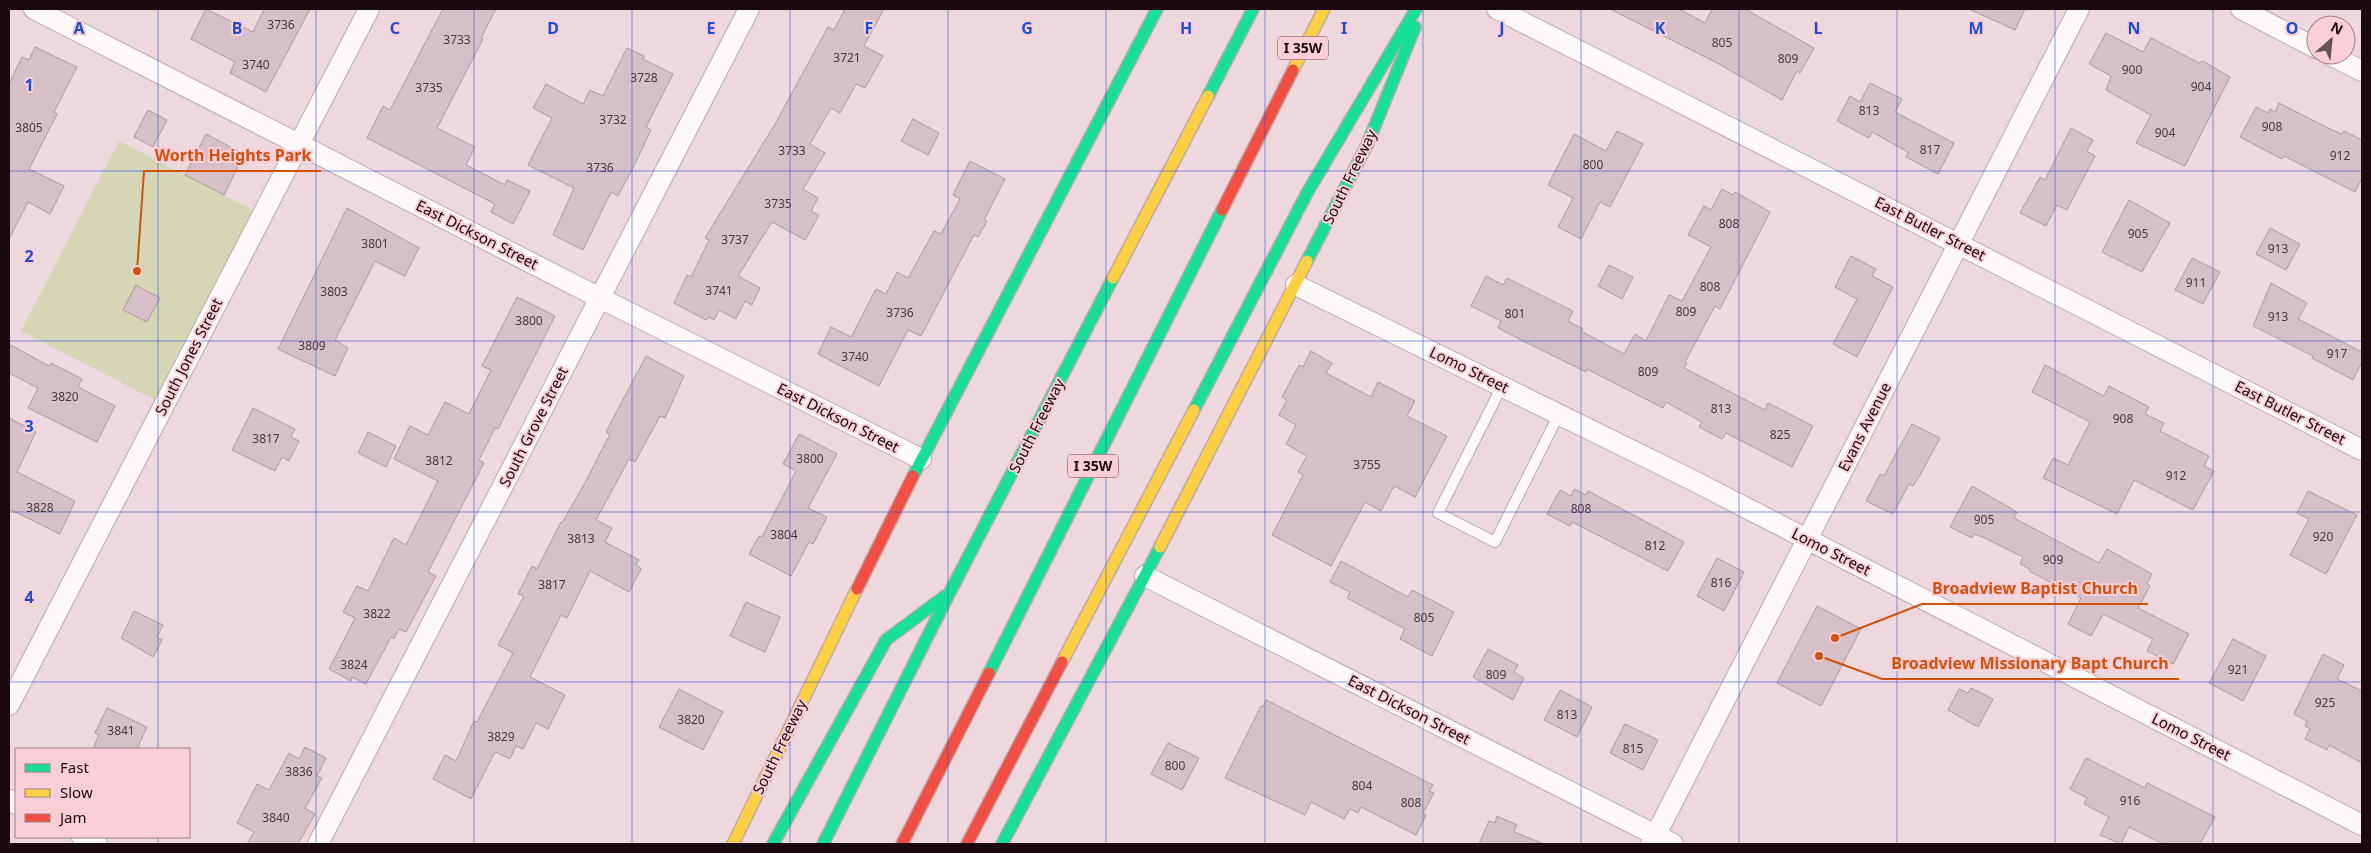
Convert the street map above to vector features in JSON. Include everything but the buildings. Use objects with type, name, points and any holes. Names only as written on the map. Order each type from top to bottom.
[{"type":"main road","name":"South Freeway","points":[[733,844],[921,460],[1157,9]]},
{"type":"main road","name":"South Freeway","points":[[823,844],[950,592],[1253,9]]},
{"type":"main road","name":"I 35W","points":[[902,844],[1324,9]]},
{"type":"main road","points":[[967,844],[1307,193],[1416,9]]},
{"type":"main road","name":"South Freeway","points":[[1002,844],[1145,576],[1367,145],[1422,9]]},
{"type":"main road","points":[[773,844],[886,640],[950,592]]},
{"type":"street","name":"East Dickson Street","points":[[34,9],[921,460]]},
{"type":"street","name":"South Jones Street","points":[[9,706],[369,9]]},
{"type":"street","name":"South Grove Street","points":[[318,844],[749,9]]},
{"type":"street","name":"East Butler Street","points":[[1497,9],[2362,450]]},
{"type":"street","name":"Evans Avenue","points":[[1660,841],[1807,540],[2079,9]]},
{"type":"street","points":[[2241,9],[2306,43]]},
{"type":"street","points":[[2349,65],[2362,72]]},
{"type":"street","name":"Lomo Street","points":[[1296,284],[1559,414],[2362,825]]},
{"type":"street","name":"East Dickson Street","points":[[1145,576],[1660,841]]},
{"type":"street","points":[[84,838],[97,844]]},
{"type":"lane","points":[[1502,386],[1438,513],[1495,542],[1559,414]]},
{"type":"green space","points":[[119,141],[253,210],[155,400],[21,331]]},
{"type":"traffic: fast","points":[[913,476],[1157,9]]},
{"type":"traffic: fast","points":[[1208,96],[1253,9]]},
{"type":"traffic: fast","points":[[1194,410],[1307,193],[1416,9]]},
{"type":"traffic: fast","points":[[1307,261],[1367,145],[1415,27]]},
{"type":"traffic: fast","points":[[989,673],[1222,210]]},
{"type":"traffic: fast","points":[[823,844],[950,592],[1113,278]]},
{"type":"traffic: fast","points":[[1002,844],[1160,547]]},
{"type":"traffic: fast","points":[[773,844],[886,640],[945,596]]},
{"type":"traffic: slow","points":[[1293,70],[1324,9]]},
{"type":"traffic: slow","points":[[1113,278],[1208,96]]},
{"type":"traffic: slow","points":[[1160,547],[1307,261]]},
{"type":"traffic: slow","points":[[1062,662],[1194,410]]},
{"type":"traffic: slow","points":[[733,844],[857,589]]},
{"type":"traffic: jam","points":[[1222,210],[1293,70]]},
{"type":"traffic: jam","points":[[857,589],[913,476]]},
{"type":"traffic: jam","points":[[967,844],[1062,662]]},
{"type":"traffic: jam","points":[[902,844],[989,673]]},
{"type":"place","name":"Worth Heights Park","points":[[137,271]]},
{"type":"place","name":"Broadview Baptist Church","points":[[1835,638]]},
{"type":"place","name":"Broadview Missionary Bapt Church","points":[[1819,656]]}]
